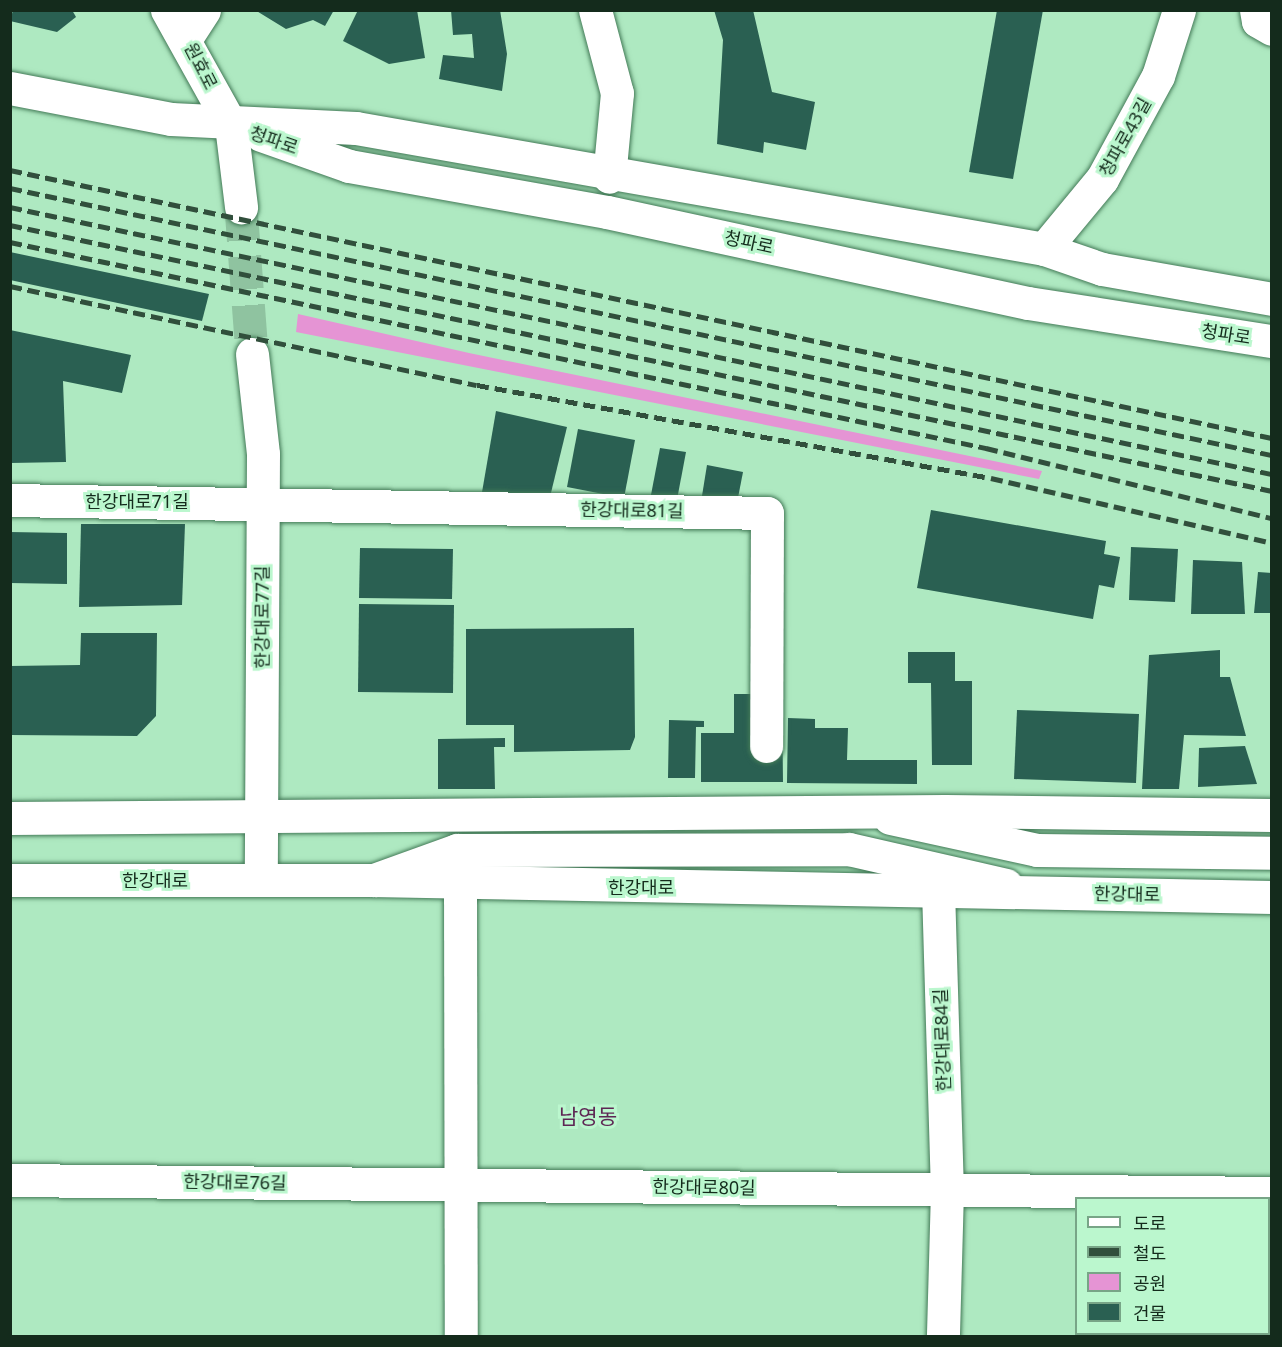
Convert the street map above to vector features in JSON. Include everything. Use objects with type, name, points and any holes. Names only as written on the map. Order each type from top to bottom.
[{"type":"main road","name":"원효로","points":[[167,10],[186,38],[231,124]]},
{"type":"main road","points":[[186,38],[204,10]]},
{"type":"main road","points":[[595,10],[617,93],[609,177]]},
{"type":"main road","name":"청파로43길","points":[[1044,249],[1102,179],[1158,76],[1179,10]]},
{"type":"main road","points":[[1256,10],[1258,21],[1272,29]]},
{"type":"main road","name":"청파로","points":[[10,88],[231,124],[356,128],[609,177],[1044,249],[1102,269],[1272,299]]},
{"type":"main road","points":[[231,124],[241,207]]},
{"type":"main road","name":"청파로","points":[[231,124],[349,166],[607,212],[1028,303],[1272,341]]},
{"type":"main road","name":"한강대로77길","points":[[252,354],[263,502],[261,880]]},
{"type":"main road","name":"한강대로71길","points":[[10,500],[263,502]]},
{"type":"main road","name":"한강대로81길","points":[[263,502],[767,513],[766,746]]},
{"type":"main road","points":[[862,812],[1037,850],[1272,853]]},
{"type":"main road","points":[[10,818],[862,812],[1272,815]]},
{"type":"main road","points":[[372,880],[457,850],[849,849],[1035,891]]},
{"type":"main road","name":"한강대로","points":[[10,880],[372,880],[460,885],[938,889],[1272,897]]},
{"type":"main road","points":[[460,885],[460,1336]]},
{"type":"main road","name":"한강대로84길","points":[[938,889],[947,1190],[943,1336]]},
{"type":"main road","name":"한강대로76길","points":[[10,1180],[460,1185]]},
{"type":"main road","name":"한강대로80길","points":[[460,1185],[947,1190]]},
{"type":"main road","points":[[947,1190],[1272,1193]]},
{"type":"green space","points":[[298,314],[469,353],[1042,471],[1039,479],[296,332]]},
{"type":"building","points":[[13,10],[72,10],[76,17],[57,32],[10,21]]},
{"type":"building","points":[[255,10],[334,10],[325,26],[313,20],[286,29]]},
{"type":"building","points":[[358,10],[417,10],[425,58],[389,64],[343,41]]},
{"type":"building","points":[[451,10],[500,10],[507,54],[502,91],[439,79],[443,55],[474,58],[472,34],[453,35]]},
{"type":"building","points":[[714,10],[753,10],[772,92],[815,102],[806,150],[764,142],[763,153],[717,144],[723,40]]},
{"type":"building","points":[[997,10],[1043,10],[1013,179],[969,172]]},
{"type":"building","points":[[10,252],[209,294],[202,321],[10,280]]},
{"type":"building","points":[[10,330],[131,355],[122,393],[63,381],[66,462],[10,463]]},
{"type":"building","points":[[496,411],[567,427],[549,501],[481,498]]},
{"type":"building","points":[[578,429],[635,440],[624,498],[567,487]]},
{"type":"building","points":[[660,448],[686,452],[676,505],[650,500]]},
{"type":"building","points":[[707,465],[743,472],[736,508],[701,502]]},
{"type":"building","points":[[931,510],[1106,541],[1104,554],[1120,557],[1114,588],[1099,585],[1093,619],[917,588]]},
{"type":"building","points":[[81,524],[185,524],[182,605],[79,607]]},
{"type":"building","points":[[10,532],[67,533],[67,584],[10,583]]},
{"type":"building","points":[[1131,547],[1178,549],[1175,602],[1129,600]]},
{"type":"building","points":[[360,548],[453,549],[452,599],[359,598]]},
{"type":"building","points":[[1193,560],[1242,562],[1245,614],[1191,614]]},
{"type":"building","points":[[1258,572],[1272,573],[1272,613],[1254,613]]},
{"type":"building","points":[[359,604],[454,605],[453,693],[358,692]]},
{"type":"building","points":[[634,628],[635,737],[630,750],[514,752],[514,725],[466,725],[466,629]]},
{"type":"building","points":[[81,633],[157,633],[156,716],[137,736],[10,735],[10,666],[80,665]]},
{"type":"building","points":[[1220,650],[1220,677],[1230,677],[1246,736],[1184,735],[1179,789],[1142,789],[1149,655]]},
{"type":"building","points":[[908,652],[955,652],[955,681],[972,681],[972,765],[932,765],[931,683],[908,683]]},
{"type":"building","points":[[734,694],[782,694],[783,782],[701,782],[701,733],[734,733]]},
{"type":"building","points":[[1017,710],[1139,714],[1136,783],[1014,779]]},
{"type":"building","points":[[788,718],[815,719],[815,728],[848,728],[847,760],[917,760],[917,784],[787,783]]},
{"type":"building","points":[[669,720],[704,721],[704,727],[696,727],[695,778],[668,778]]},
{"type":"building","points":[[505,738],[505,747],[494,747],[495,789],[438,789],[438,739]]},
{"type":"building","points":[[1245,746],[1257,784],[1198,787],[1199,748]]},
{"type":"tunnel","points":[[241,207],[252,354]]},
{"type":"railway","points":[[10,170],[1272,438]]},
{"type":"railway","points":[[10,188],[1272,455]]},
{"type":"railway","points":[[10,207],[1272,474]]},
{"type":"railway","points":[[10,225],[1272,491]]},
{"type":"railway","points":[[10,242],[986,448],[1272,518]]},
{"type":"railway","points":[[10,286],[477,385],[991,478],[1272,543]]},
{"type":"district","name":"남영동","points":[[588,1116]]}]
